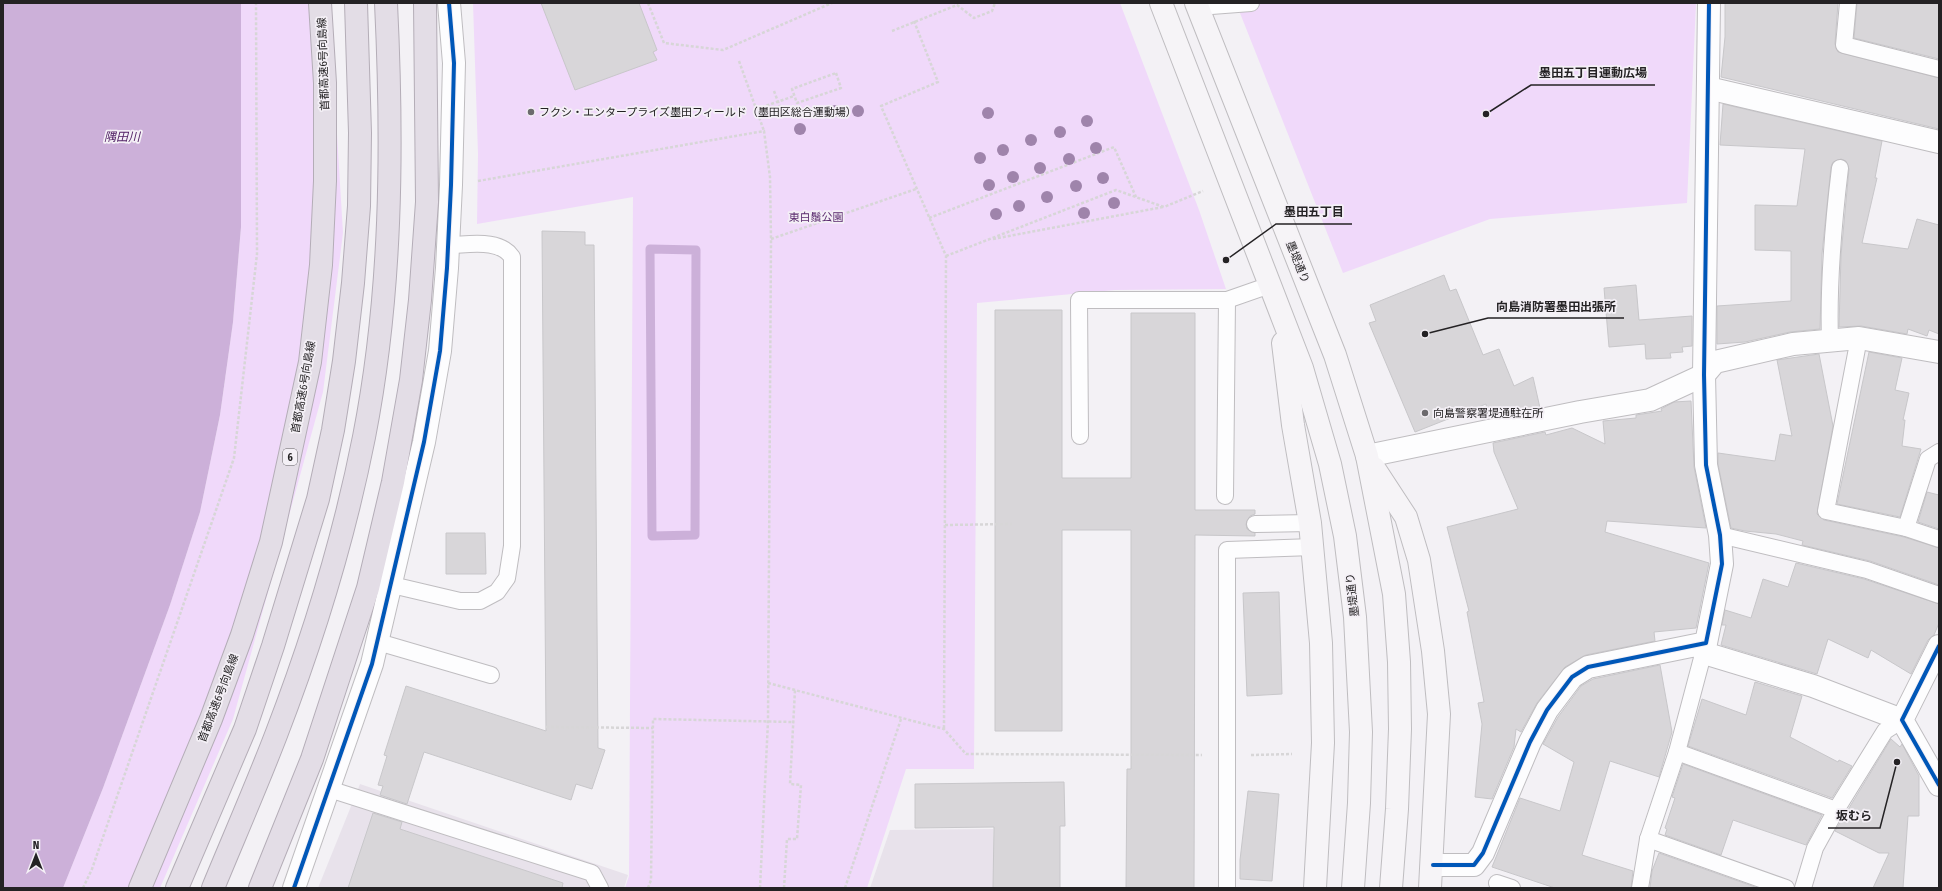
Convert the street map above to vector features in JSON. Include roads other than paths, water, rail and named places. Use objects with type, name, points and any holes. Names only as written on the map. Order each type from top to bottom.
[{"type":"highway","name":"首都高速6号向島線","points":[[140,888],[211,719],[244,628],[271,542],[310,362],[321,266],[325,181],[325,83],[320,3]]},
{"type":"highway","points":[[177,888],[245,730],[273,646],[318,499],[333,430],[348,329],[358,206],[360,133],[356,3]]},
{"type":"highway","points":[[213,888],[276,735],[318,612],[344,520],[364,436],[378,345],[386,257],[390,167],[390,80],[386,3]]},
{"type":"highway","points":[[260,888],[312,760],[368,588],[393,482],[412,373],[420,300],[426,209],[427,112],[425,3]]},
{"type":"main road","name":"墨堤通り","points":[[1161,3],[1302,368],[1330,464],[1346,550],[1355,617],[1361,732],[1359,804],[1353,888]]},
{"type":"main road","name":"墨堤通り","points":[[1197,5],[1335,355],[1367,456],[1394,594],[1399,662],[1400,729],[1397,809],[1391,888]]},
{"type":"main road","name":"墨堤通り","points":[[1280,312],[1293,425],[1313,547],[1321,643],[1323,744],[1315,888]]},
{"type":"main road","name":"墨堤通り","points":[[1367,456],[1406,517],[1419,560],[1433,651],[1439,714],[1433,865],[1430,888]]},
{"type":"street","points":[[294,888],[372,664],[392,585],[424,442],[438,358],[448,245],[454,63],[449,3]]},
{"type":"street","points":[[1705,648],[1722,564],[1720,535],[1706,465],[1704,375],[1709,3]]},
{"type":"street","points":[[1708,88],[1939,142]]},
{"type":"street","points":[[1367,456],[1580,412],[1650,400],[1704,375],[1715,362],[1793,344],[1859,338],[1939,352]]},
{"type":"street","points":[[1902,720],[1939,646]]},
{"type":"street","points":[[1433,865],[1474,864],[1482,853],[1530,742],[1547,710],[1572,677],[1588,667],[1705,648],[1813,686],[1902,720],[1939,784]]},
{"type":"lane","points":[[1197,5],[1251,3]]},
{"type":"lane","points":[[1848,3],[1844,45],[1939,69]]},
{"type":"lane","points":[[1830,341],[1830,274],[1840,168]]},
{"type":"lane","points":[[392,585],[460,601],[480,601],[497,592],[507,578],[512,546],[512,257],[507,249],[494,245],[448,245]]},
{"type":"lane","points":[[1080,436],[1079,300],[1226,300],[1270,285]]},
{"type":"lane","points":[[1225,496],[1226,300]]},
{"type":"lane","points":[[1859,338],[1826,511],[1906,528],[1939,539]]},
{"type":"lane","points":[[1906,528],[1928,460],[1939,452]]},
{"type":"lane","points":[[1255,524],[1310,523]]},
{"type":"lane","points":[[1720,535],[1867,570],[1939,596]]},
{"type":"lane","points":[[1227,888],[1226,550],[1313,547]]},
{"type":"lane","points":[[378,642],[491,675]]},
{"type":"lane","points":[[1640,888],[1648,839],[1677,752],[1705,648]]},
{"type":"lane","points":[[1803,888],[1815,848],[1836,810],[1885,731],[1902,720]]},
{"type":"lane","points":[[1677,752],[1836,810]]},
{"type":"lane","points":[[329,789],[592,873],[600,888]]},
{"type":"lane","points":[[1648,839],[1786,888]]},
{"type":"lane","points":[[1497,883],[1512,888]]},
{"type":"water","name":"隅田川","points":[[3,3],[241,3],[241,227],[233,322],[220,415],[200,512],[170,605],[103,788],[63,888],[3,888]]},
{"type":"waterway","points":[[650,249],[696,250],[695,535],[652,536],[650,249]]},
{"type":"place","name":"フクシ・エンタープライズ墨田フィールド（墨田区総合運動場）","points":[[531,112]]},
{"type":"place","name":"墨田五丁目運動広場","points":[[1486,114]]},
{"type":"place","name":"墨田五丁目","points":[[1226,260]]},
{"type":"place","name":"向島消防署墨田出張所","points":[[1425,334]]},
{"type":"place","name":"向島警察署堤通駐在所","points":[[1425,413]]},
{"type":"place","name":"坂むら","points":[[1897,762]]},
{"type":"park label","name":"東白鬚公園","points":[[816,217]]}]
